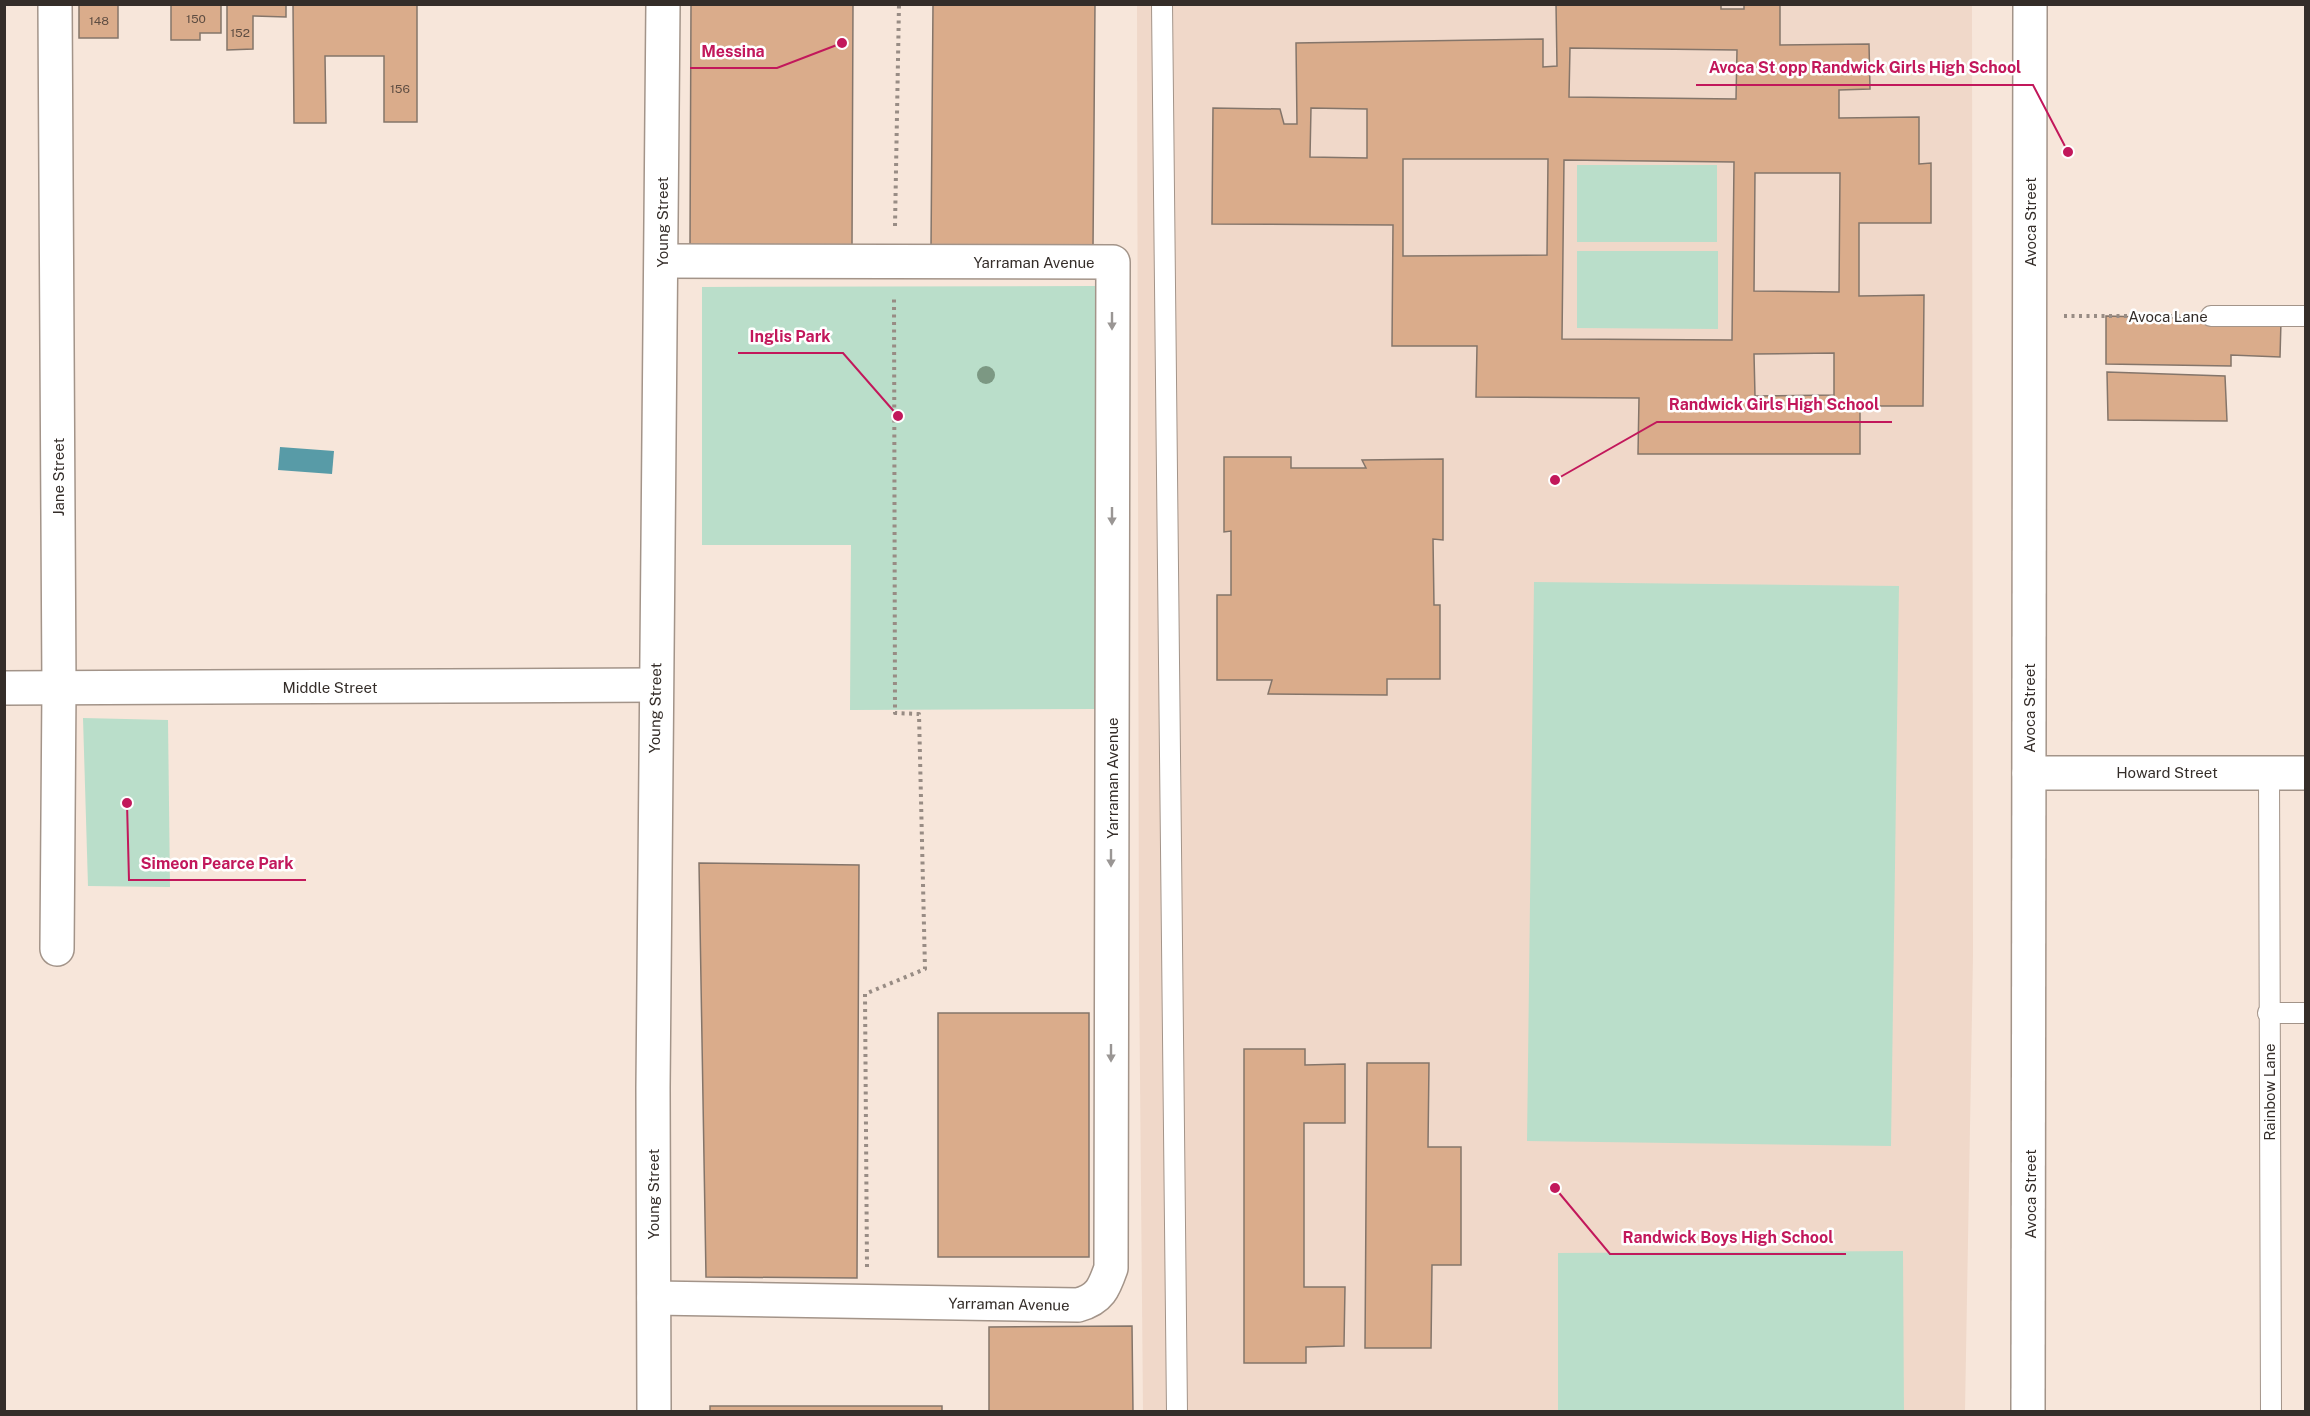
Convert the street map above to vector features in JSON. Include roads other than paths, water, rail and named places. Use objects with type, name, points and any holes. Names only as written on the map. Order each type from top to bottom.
[{"type":"street","name":"Jane Street","points":[[55,4],[59,688],[57,949]]},
{"type":"street","name":"Young Street","points":[[654,1412],[653,1088],[663,4]]},
{"type":"street","name":"Avoca Street","points":[[2028,1412],[2030,4]]},
{"type":"street","name":"Yarraman Avenue","points":[[654,1298],[1078,1305],[1090,1301],[1104,1288],[1111,1268],[1113,262],[662,261]]},
{"type":"street","name":"Middle Street","points":[[4,688],[656,685]]},
{"type":"street","name":"Howard Street","points":[[2029,773],[2306,773]]},
{"type":"lane","points":[[1162,4],[1177,1412]]},
{"type":"lane","name":"Avoca Lane","points":[[2211,316],[2306,316]]},
{"type":"lane","name":"Rainbow Lane","points":[[2270,773],[2268,1013],[2271,1412]]},
{"type":"lane","points":[[2268,1013],[2306,1013]]},
{"type":"water","points":[[280,447],[334,451],[332,474],[278,470]]},
{"type":"place","name":"Messina","points":[[842,43]]},
{"type":"place","name":"Avoca St opp Randwick Girls High School","points":[[2068,152]]},
{"type":"place","name":"Inglis Park","points":[[898,416]]},
{"type":"place","name":"Randwick Girls High School","points":[[1555,480]]},
{"type":"place","name":"Simeon Pearce Park","points":[[127,803]]},
{"type":"place","name":"Randwick Boys High School","points":[[1555,1188]]}]
